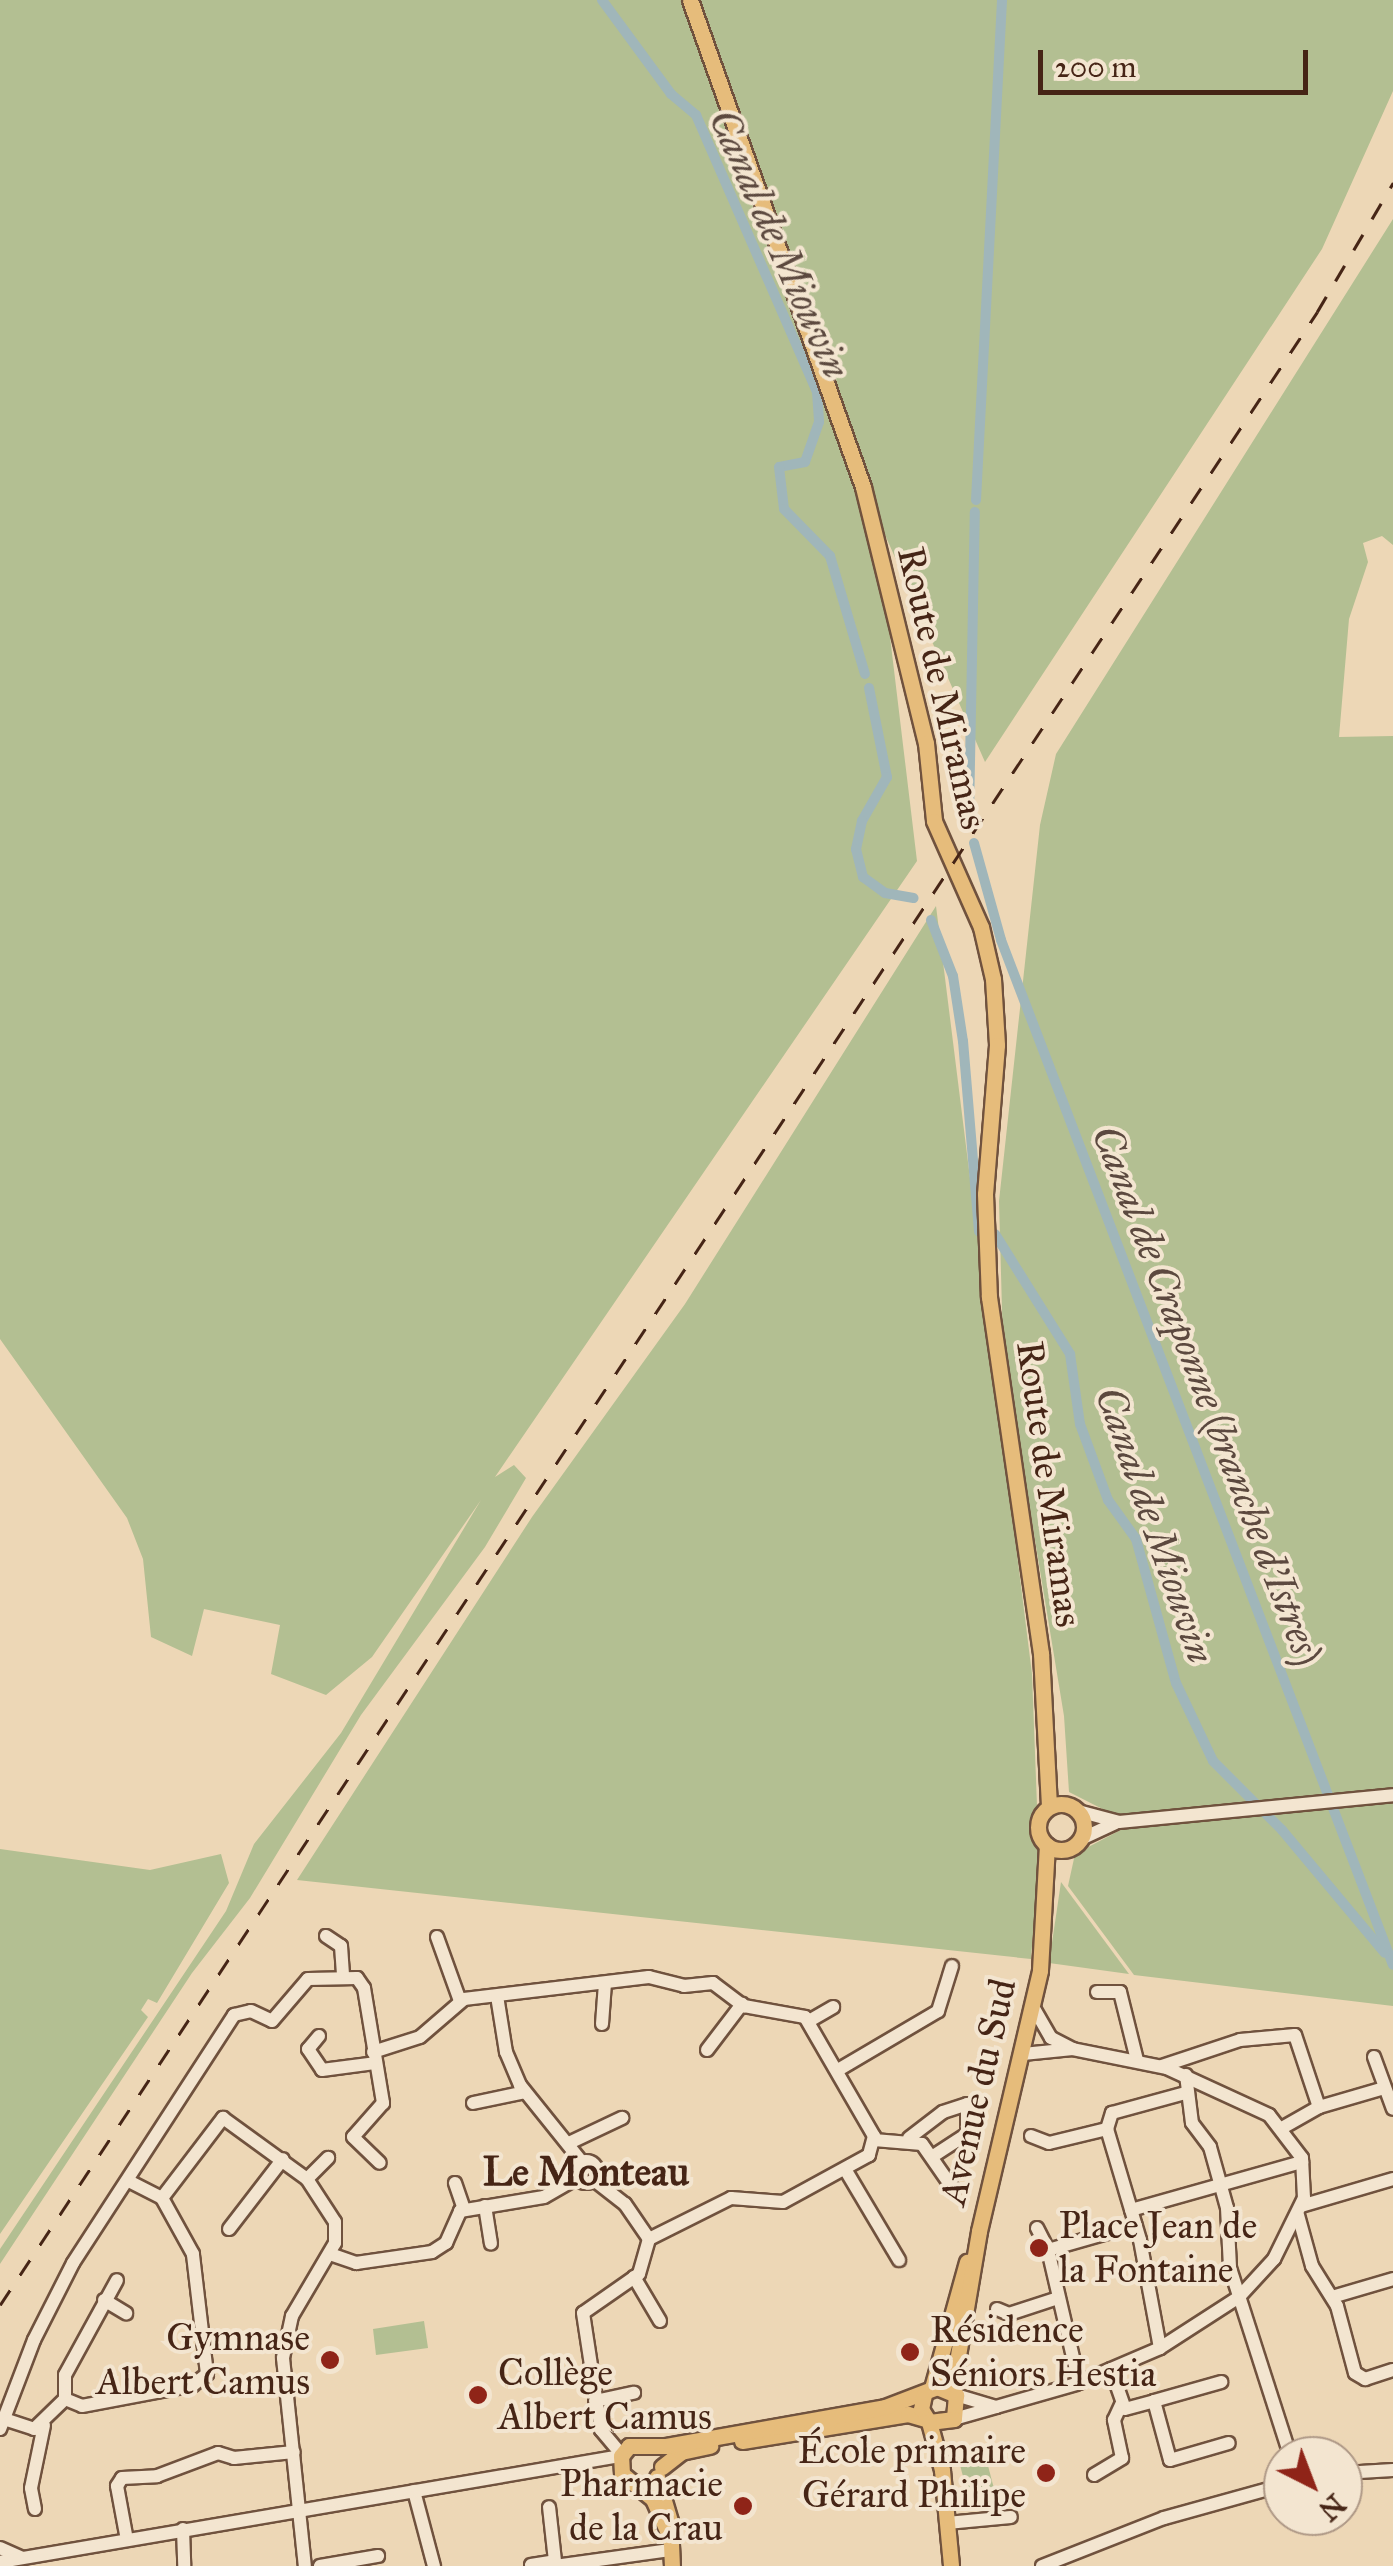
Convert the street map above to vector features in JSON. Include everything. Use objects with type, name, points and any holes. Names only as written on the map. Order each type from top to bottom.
[{"type":"main road","name":"Route de Miramas","points":[[690,0],[863,488],[926,743],[934,821],[980,927],[993,980],[997,1044],[985,1194],[989,1297],[1041,1652],[1050,1807],[1038,1826],[1048,1845]]},
{"type":"main road","name":"Route de Miramas","points":[[1048,1769],[1075,1809]]},
{"type":"main road","points":[[1049,1886],[1075,1843],[1075,1809],[1050,1807]]},
{"type":"main road","points":[[1049,1886],[1048,1845],[1075,1843]]},
{"type":"main road","name":"Avenue du Sud","points":[[928,2391],[979,2231],[1034,2008],[1049,1886]]},
{"type":"main road","name":"Avenue du Sud","points":[[942,2470],[979,2231]]},
{"type":"main road","points":[[665,2554],[653,2499],[622,2474],[621,2449],[885,2407],[928,2391],[954,2393]]},
{"type":"main road","points":[[928,2391],[928,2420],[942,2470],[951,2566]]},
{"type":"main road","points":[[636,2484],[695,2449],[908,2414],[928,2420],[952,2420]]},
{"type":"main road","points":[[651,2444],[660,2472],[665,2554]]},
{"type":"street","points":[[1075,1843],[1118,1822],[1393,1795]]},
{"type":"street","points":[[1075,1809],[1118,1822]]},
{"type":"street","points":[[326,1936],[341,1946],[343,1975]]},
{"type":"street","points":[[437,1936],[460,2001]]},
{"type":"street","points":[[838,2070],[938,2011],[952,1966]]},
{"type":"street","points":[[44,2425],[34,2428],[2,2424],[73,2263],[240,2012],[272,2021],[302,1982],[343,1975],[364,1988],[383,2107],[353,2136],[380,2163]]},
{"type":"street","points":[[319,2036],[308,2050],[322,2070],[374,2057],[420,2037],[460,2001],[649,1978],[684,1986],[714,1983],[742,2004],[809,2021],[833,2007]]},
{"type":"street","points":[[602,2024],[605,1983]]},
{"type":"street","points":[[1097,1992],[1120,1992],[1137,2060]]},
{"type":"street","points":[[497,1996],[506,2052],[525,2092],[582,2162],[596,2166],[594,2180]]},
{"type":"street","points":[[707,2050],[742,2004]]},
{"type":"street","points":[[1034,2008],[1052,2038],[1073,2049]]},
{"type":"street","points":[[596,2462],[602,2449],[601,2430],[583,2313],[634,2277],[649,2239],[740,2196],[775,2206],[869,2155],[874,2140],[809,2021]]},
{"type":"street","points":[[1162,2066],[1240,2040],[1295,2035],[1319,2107]]},
{"type":"street","points":[[1024,2046],[1052,2038]]},
{"type":"street","points":[[1024,2046],[1073,2049],[1162,2066],[1238,2095],[1282,2128],[1302,2162],[1299,2210],[1312,2266],[1332,2298],[1358,2378],[1393,2370]]},
{"type":"street","points":[[1374,2057],[1393,2109]]},
{"type":"street","points":[[1186,2074],[1185,2093],[1220,2184],[1230,2224],[1227,2255],[1284,2436]]},
{"type":"street","points":[[1282,2128],[1319,2107],[1384,2088]]},
{"type":"street","points":[[473,2103],[525,2092]]},
{"type":"street","points":[[1160,2348],[1136,2225],[1107,2129],[1112,2113],[1185,2093]]},
{"type":"street","points":[[874,2140],[909,2138],[943,2112],[972,2107],[967,2134],[935,2154]]},
{"type":"street","points":[[162,2198],[223,2118],[307,2179],[335,2222],[330,2254],[303,2293],[285,2346],[305,2566]]},
{"type":"street","points":[[570,2143],[622,2118]]},
{"type":"street","points":[[1031,2136],[1049,2142],[1107,2129]]},
{"type":"street","points":[[909,2138],[935,2154],[954,2190]]},
{"type":"street","points":[[307,2179],[328,2158]]},
{"type":"street","points":[[229,2229],[283,2159]]},
{"type":"street","points":[[577,2178],[582,2162]]},
{"type":"street","points":[[1131,2210],[1302,2162]]},
{"type":"street","points":[[845,2169],[898,2260]]},
{"type":"street","points":[[464,2209],[544,2198],[577,2178],[594,2180],[624,2204],[649,2239]]},
{"type":"street","points":[[952,2420],[1080,2382],[1160,2348],[1239,2297],[1274,2260],[1299,2210],[1393,2179]]},
{"type":"street","points":[[65,2399],[82,2406],[193,2385],[207,2374],[192,2254],[162,2198],[128,2182]]},
{"type":"street","points":[[330,2254],[356,2263],[432,2252],[446,2243],[464,2209],[455,2184]]},
{"type":"street","points":[[485,2206],[491,2244]]},
{"type":"street","points":[[1048,2250],[1136,2225]]},
{"type":"street","points":[[1037,2228],[1048,2250],[1080,2382]]},
{"type":"street","points":[[634,2277],[660,2321]]},
{"type":"street","points":[[1332,2298],[1393,2279]]},
{"type":"street","points":[[34,2508],[31,2488],[44,2425],[65,2399],[65,2375],[117,2280]]},
{"type":"street","points":[[998,2310],[1010,2314],[1058,2298]]},
{"type":"street","points":[[104,2300],[126,2314]]},
{"type":"street","points":[[1094,2475],[1122,2458],[1114,2420],[1120,2405],[1111,2369]]},
{"type":"street","points":[[1120,2405],[1221,2382]]},
{"type":"street","points":[[596,2401],[634,2393]]},
{"type":"street","points":[[954,2393],[996,2407]]},
{"type":"street","points":[[1154,2400],[1170,2460],[1229,2443]]},
{"type":"street","points":[[0,2562],[596,2462],[621,2449],[601,2430]]},
{"type":"street","points":[[128,2540],[117,2486],[122,2478],[156,2476],[218,2452],[234,2458],[294,2452]]},
{"type":"street","points":[[596,2462],[622,2474]]},
{"type":"street","points":[[1363,2472],[1393,2470]]},
{"type":"street","points":[[414,2490],[434,2566]]},
{"type":"street","points":[[1042,2566],[1164,2518],[1263,2491]]},
{"type":"street","points":[[548,2507],[555,2564]]},
{"type":"street","points":[[947,2523],[1012,2516]]},
{"type":"street","points":[[183,2530],[184,2566]]},
{"type":"street","points":[[0,2548],[25,2558]]},
{"type":"street","points":[[531,2565],[665,2554]]},
{"type":"street","points":[[320,2566],[378,2556]]},
{"type":"green space","points":[[0,0],[1393,0],[1393,91],[1322,249],[985,762],[875,512],[917,861],[495,1477],[514,1465],[526,1478],[485,1547],[361,1715],[250,1898],[192,1973],[0,2264],[0,2249],[226,1911],[254,1844],[341,1733],[481,1500],[372,1657],[326,1695],[271,1674],[280,1625],[204,1609],[192,1656],[151,1637],[143,1559],[127,1518],[0,1339]]},
{"type":"green space","points":[[1393,219],[1393,545],[1382,536],[1363,543],[1368,562],[1349,619],[1339,737],[1393,736],[1393,2006],[1134,1975],[1068,1886],[1075,1854],[1132,1824],[1069,1792],[1064,1716],[1003,1346],[999,1201],[1040,825],[1056,754]]},
{"type":"green space","points":[[936,906],[1032,1674],[1039,1858],[1031,1959],[297,1880],[532,1517],[685,1304]]},
{"type":"green space","points":[[0,1849],[150,1870],[221,1854],[229,1883],[157,2003],[148,1999],[141,2010],[148,2017],[0,2234]]},
{"type":"green space","points":[[1061,1882],[1129,1974],[1049,1963]]},
{"type":"green space","points":[[424,2321],[428,2348],[376,2355],[373,2329]]},
{"type":"green space","points":[[986,2458],[998,2504],[972,2511],[960,2465]]},
{"type":"waterway","name":"Canal de Miouvin","points":[[602,0],[671,94],[696,115],[817,392],[819,422],[805,462],[779,467],[784,509],[830,556],[865,674]]},
{"type":"waterway","name":"Canal de Craponne (branche d'Istres)","points":[[976,500],[1002,0]]},
{"type":"waterway","name":"Canal de Craponne (branche d'Istres)","points":[[969,814],[975,512]]},
{"type":"waterway","name":"Canal de Miouvin","points":[[869,688],[887,777],[862,821],[856,849],[863,877],[885,893],[914,898]]},
{"type":"waterway","name":"Canal de Craponne (branche d'Istres)","points":[[974,843],[1001,940],[1393,1965]]},
{"type":"waterway","name":"Canal de Miouvin","points":[[931,920],[953,976],[963,1041],[979,1231]]},
{"type":"waterway","name":"Canal de Miouvin","points":[[995,1234],[1070,1354],[1080,1424],[1108,1500],[1136,1539],[1176,1683],[1213,1761],[1282,1830],[1385,1953]]},
{"type":"railway","points":[[0,2305],[1317,312],[1393,183]]},
{"type":"place","name":"Place Jean de la Fontaine","points":[[1039,2248]]},
{"type":"place","name":"Résidence Séniors Hestia","points":[[910,2352]]},
{"type":"place","name":"Gymnase Albert Camus","points":[[330,2360]]},
{"type":"place","name":"Collège Albert Camus","points":[[478,2395]]},
{"type":"place","name":"École primaire Gérard Philipe","points":[[1046,2473]]},
{"type":"place","name":"Pharmacie de la Crau","points":[[743,2506]]},
{"type":"district","name":"Le Monteau","points":[[586,2172]]}]
